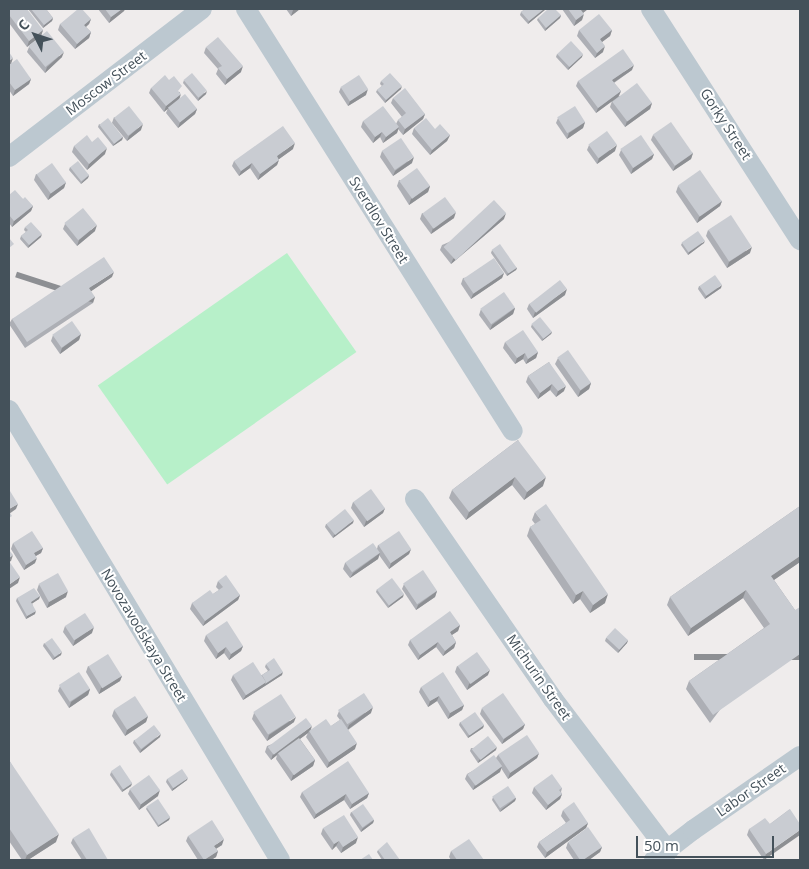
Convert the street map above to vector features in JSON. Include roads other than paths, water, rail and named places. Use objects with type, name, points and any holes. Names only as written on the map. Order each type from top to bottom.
[{"type":"street","name":"Moscow Street","points":[[9,157],[202,9]]},
{"type":"street","name":"Sverdlov Street","points":[[246,9],[513,431]]},
{"type":"street","name":"Gorky Street","points":[[651,9],[800,240]]},
{"type":"street","name":"Novozavodskaya Street","points":[[9,410],[280,860]]},
{"type":"street","name":"Michurin Street","points":[[415,500],[661,856]]},
{"type":"street","name":"Labor Street","points":[[661,856],[693,830],[798,763]]}]
